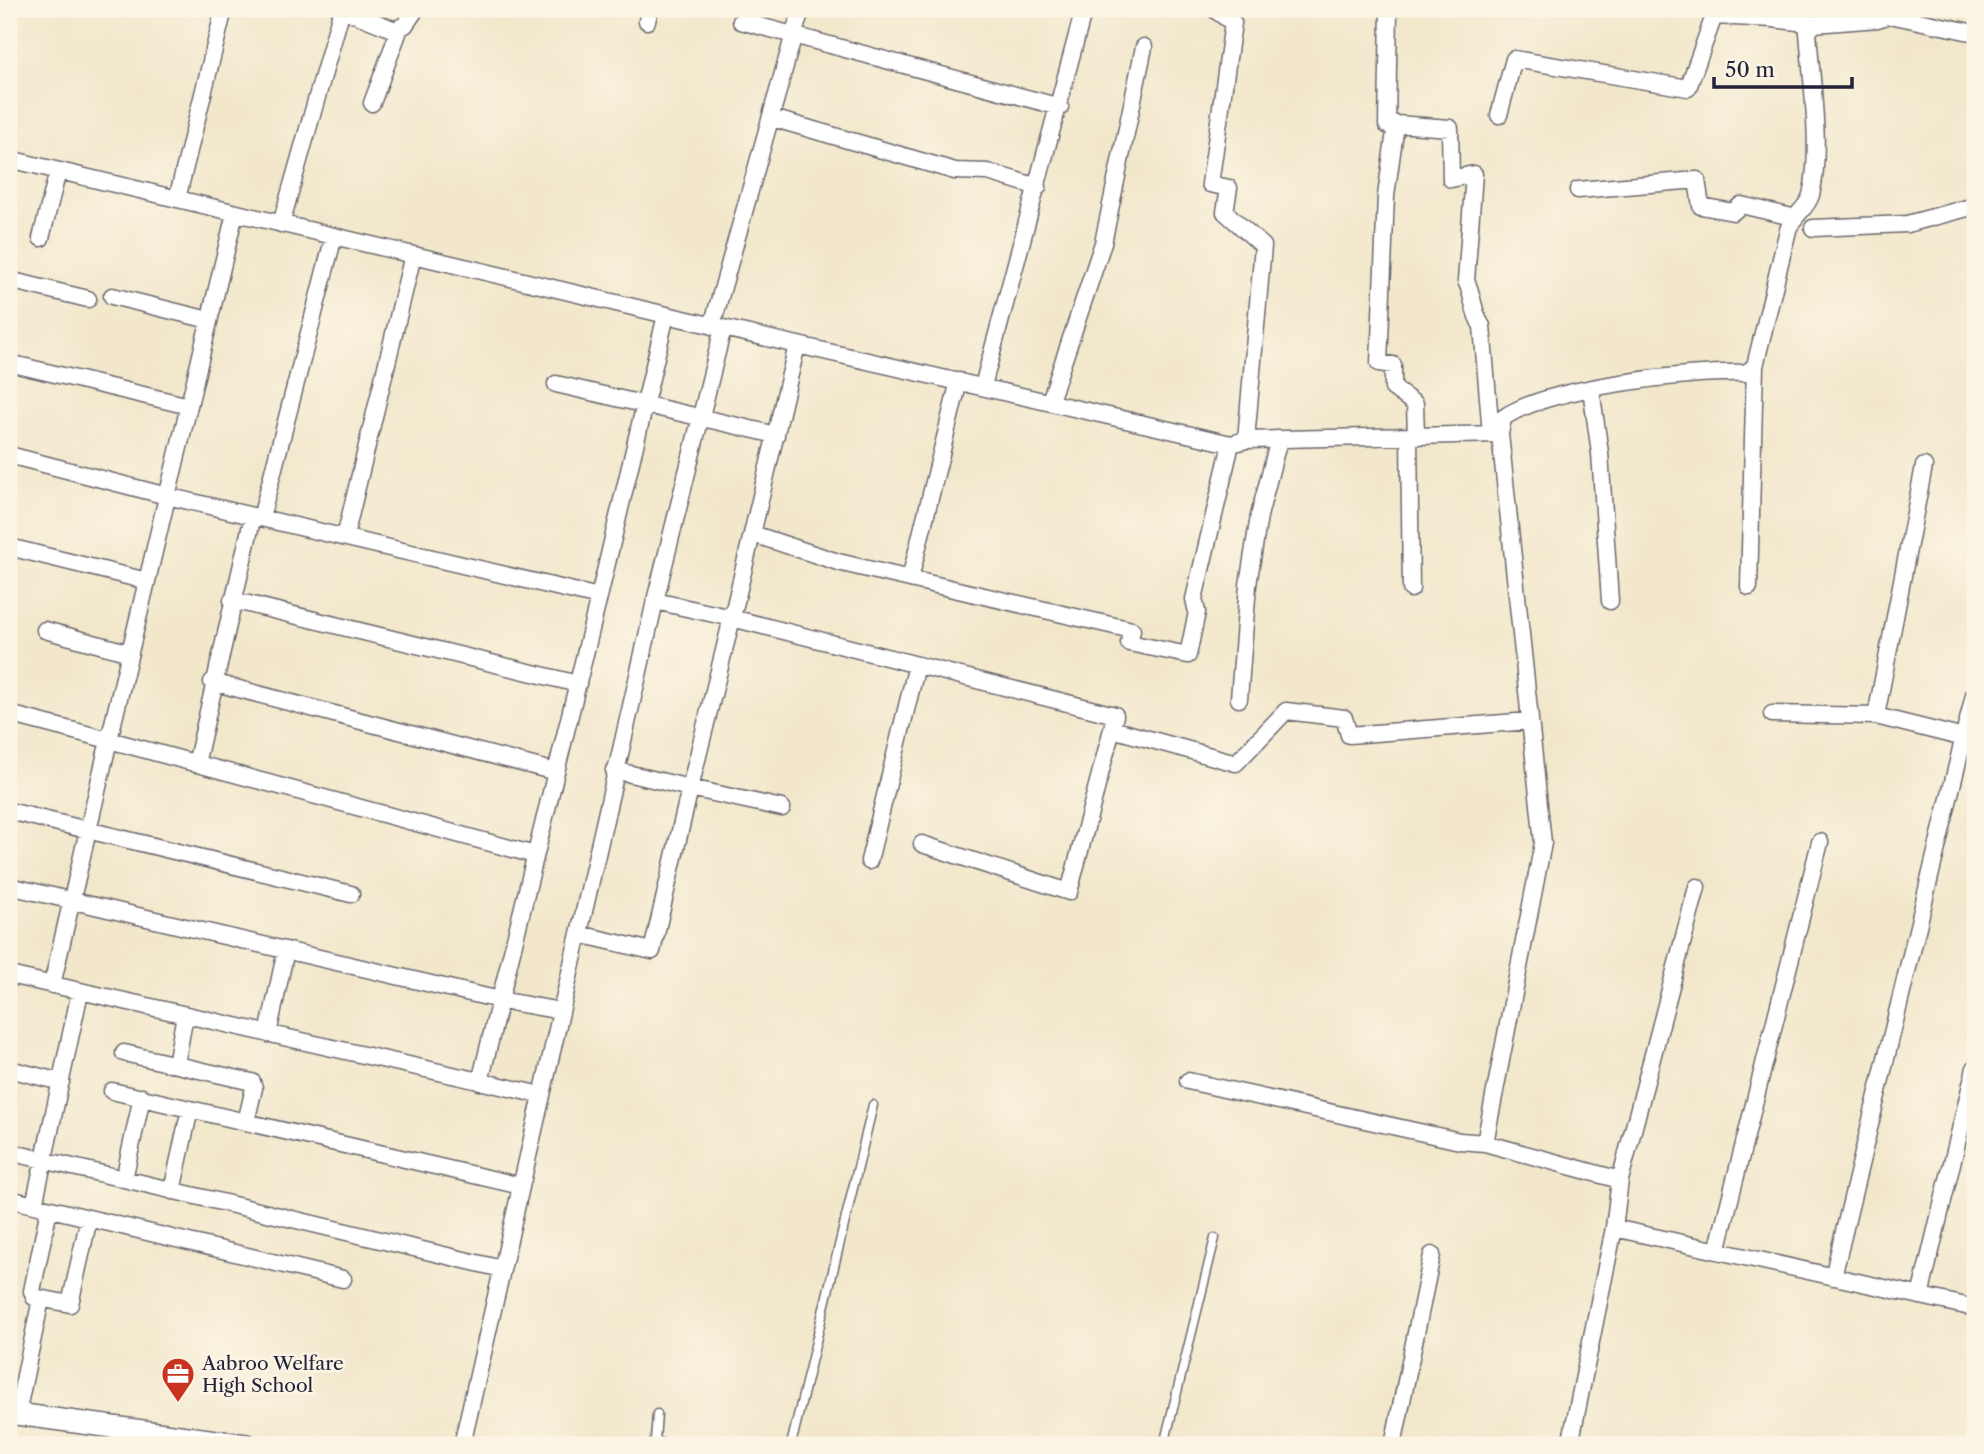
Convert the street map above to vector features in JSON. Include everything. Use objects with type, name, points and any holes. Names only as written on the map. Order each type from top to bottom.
[{"type":"street","points":[[177,199],[225,9]]},
{"type":"street","points":[[281,223],[342,9],[388,29],[400,29]]},
{"type":"street","points":[[372,103],[400,29],[415,9]]},
{"type":"street","points":[[462,1445],[614,770],[700,418],[718,327],[801,9]]},
{"type":"street","points":[[983,386],[1060,107],[1084,9]]},
{"type":"street","points":[[752,534],[838,562],[1132,630],[1129,643],[1188,655],[1197,612],[1194,598],[1238,442],[1263,246],[1225,212],[1229,188],[1210,184],[1233,23],[1214,9]]},
{"type":"street","points":[[1389,9],[1387,125],[1450,128],[1451,178],[1474,174],[1466,281],[1471,291],[1474,315],[1482,326],[1543,843],[1485,1143]]},
{"type":"street","points":[[1499,114],[1514,59],[1688,88],[1714,16],[1773,14],[1814,24],[1878,19],[1892,12],[1975,33]]},
{"type":"street","points":[[741,21],[1060,107]]},
{"type":"street","points":[[1749,587],[1755,366],[1792,217],[1804,208],[1811,196],[1814,157],[1808,32],[1814,24]]},
{"type":"street","points":[[1050,401],[1103,243],[1144,47]]},
{"type":"street","points":[[772,117],[955,170],[988,172],[1038,187]]},
{"type":"street","points":[[1396,124],[1386,196],[1379,363],[1393,365],[1393,388],[1415,404],[1412,436],[1411,589]]},
{"type":"street","points":[[9,159],[718,327],[1238,442],[1495,434]]},
{"type":"street","points":[[41,238],[58,170]]},
{"type":"street","points":[[1578,190],[1697,180],[1700,206],[1733,212],[1741,205],[1792,217]]},
{"type":"street","points":[[1813,228],[1908,224],[1975,206]]},
{"type":"street","points":[[52,985],[235,213]]},
{"type":"street","points":[[196,764],[232,600],[334,236]]},
{"type":"street","points":[[345,537],[412,255]]},
{"type":"street","points":[[9,280],[88,299]]},
{"type":"street","points":[[112,296],[209,320]]},
{"type":"street","points":[[481,1082],[666,315]]},
{"type":"street","points":[[579,934],[652,951],[797,345]]},
{"type":"street","points":[[9,363],[189,406]]},
{"type":"street","points":[[1495,434],[1503,418],[1518,407],[1610,384],[1746,373],[1755,366]]},
{"type":"street","points":[[910,579],[959,381]]},
{"type":"street","points":[[556,384],[776,435]]},
{"type":"street","points":[[1591,389],[1600,453],[1610,601]]},
{"type":"street","points":[[1239,699],[1248,585],[1259,516],[1279,439]]},
{"type":"street","points":[[9,455],[167,496],[599,597]]},
{"type":"street","points":[[1876,716],[1924,466]]},
{"type":"street","points":[[9,547],[147,581]]},
{"type":"street","points":[[232,600],[578,684]]},
{"type":"street","points":[[655,601],[1115,715],[1069,892],[922,844]]},
{"type":"street","points":[[46,630],[130,653]]},
{"type":"street","points":[[869,861],[917,665]]},
{"type":"street","points":[[212,682],[556,772]]},
{"type":"street","points":[[1833,1277],[1975,691]]},
{"type":"street","points":[[1112,729],[1236,763],[1286,711],[1344,718],[1349,735],[1530,721]]},
{"type":"street","points":[[9,713],[535,855]]},
{"type":"street","points":[[1772,714],[1876,716],[1964,738]]},
{"type":"street","points":[[614,770],[782,808]]},
{"type":"street","points":[[9,810],[352,894]]},
{"type":"street","points":[[1717,1251],[1820,842]]},
{"type":"street","points":[[9,886],[500,1000],[561,1011]]},
{"type":"street","points":[[1570,1445],[1614,1228],[1620,1180],[1696,887]]},
{"type":"street","points":[[268,1034],[286,950]]},
{"type":"street","points":[[9,975],[541,1095]]},
{"type":"street","points":[[80,992],[44,1160],[32,1291],[34,1297],[70,1304],[89,1218]]},
{"type":"street","points":[[176,1063],[186,1015]]},
{"type":"street","points":[[124,1053],[252,1082],[254,1088],[246,1122]]},
{"type":"street","points":[[1920,1296],[1975,1068]]},
{"type":"street","points":[[9,1069],[61,1082]]},
{"type":"street","points":[[1188,1081],[1460,1141],[1485,1143],[1620,1180]]},
{"type":"street","points":[[113,1091],[521,1186]]},
{"type":"street","points":[[124,1180],[142,1097]]},
{"type":"street","points":[[172,1191],[190,1109]]},
{"type":"street","points":[[9,1152],[502,1269]]},
{"type":"street","points":[[9,1199],[343,1279]]},
{"type":"street","points":[[1614,1228],[1975,1308]]},
{"type":"street","points":[[1393,1445],[1432,1255]]},
{"type":"street","points":[[41,1299],[13,1414],[149,1439],[246,1445]]},
{"type":"lane","points":[[791,1445],[873,1105]]},
{"type":"lane","points":[[1164,1445],[1215,1238]]},
{"type":"lane","points":[[657,1414],[655,1440],[666,1445]]},
{"type":"place","name":"Aabroo Welfare High School","points":[[178,1404]]}]
